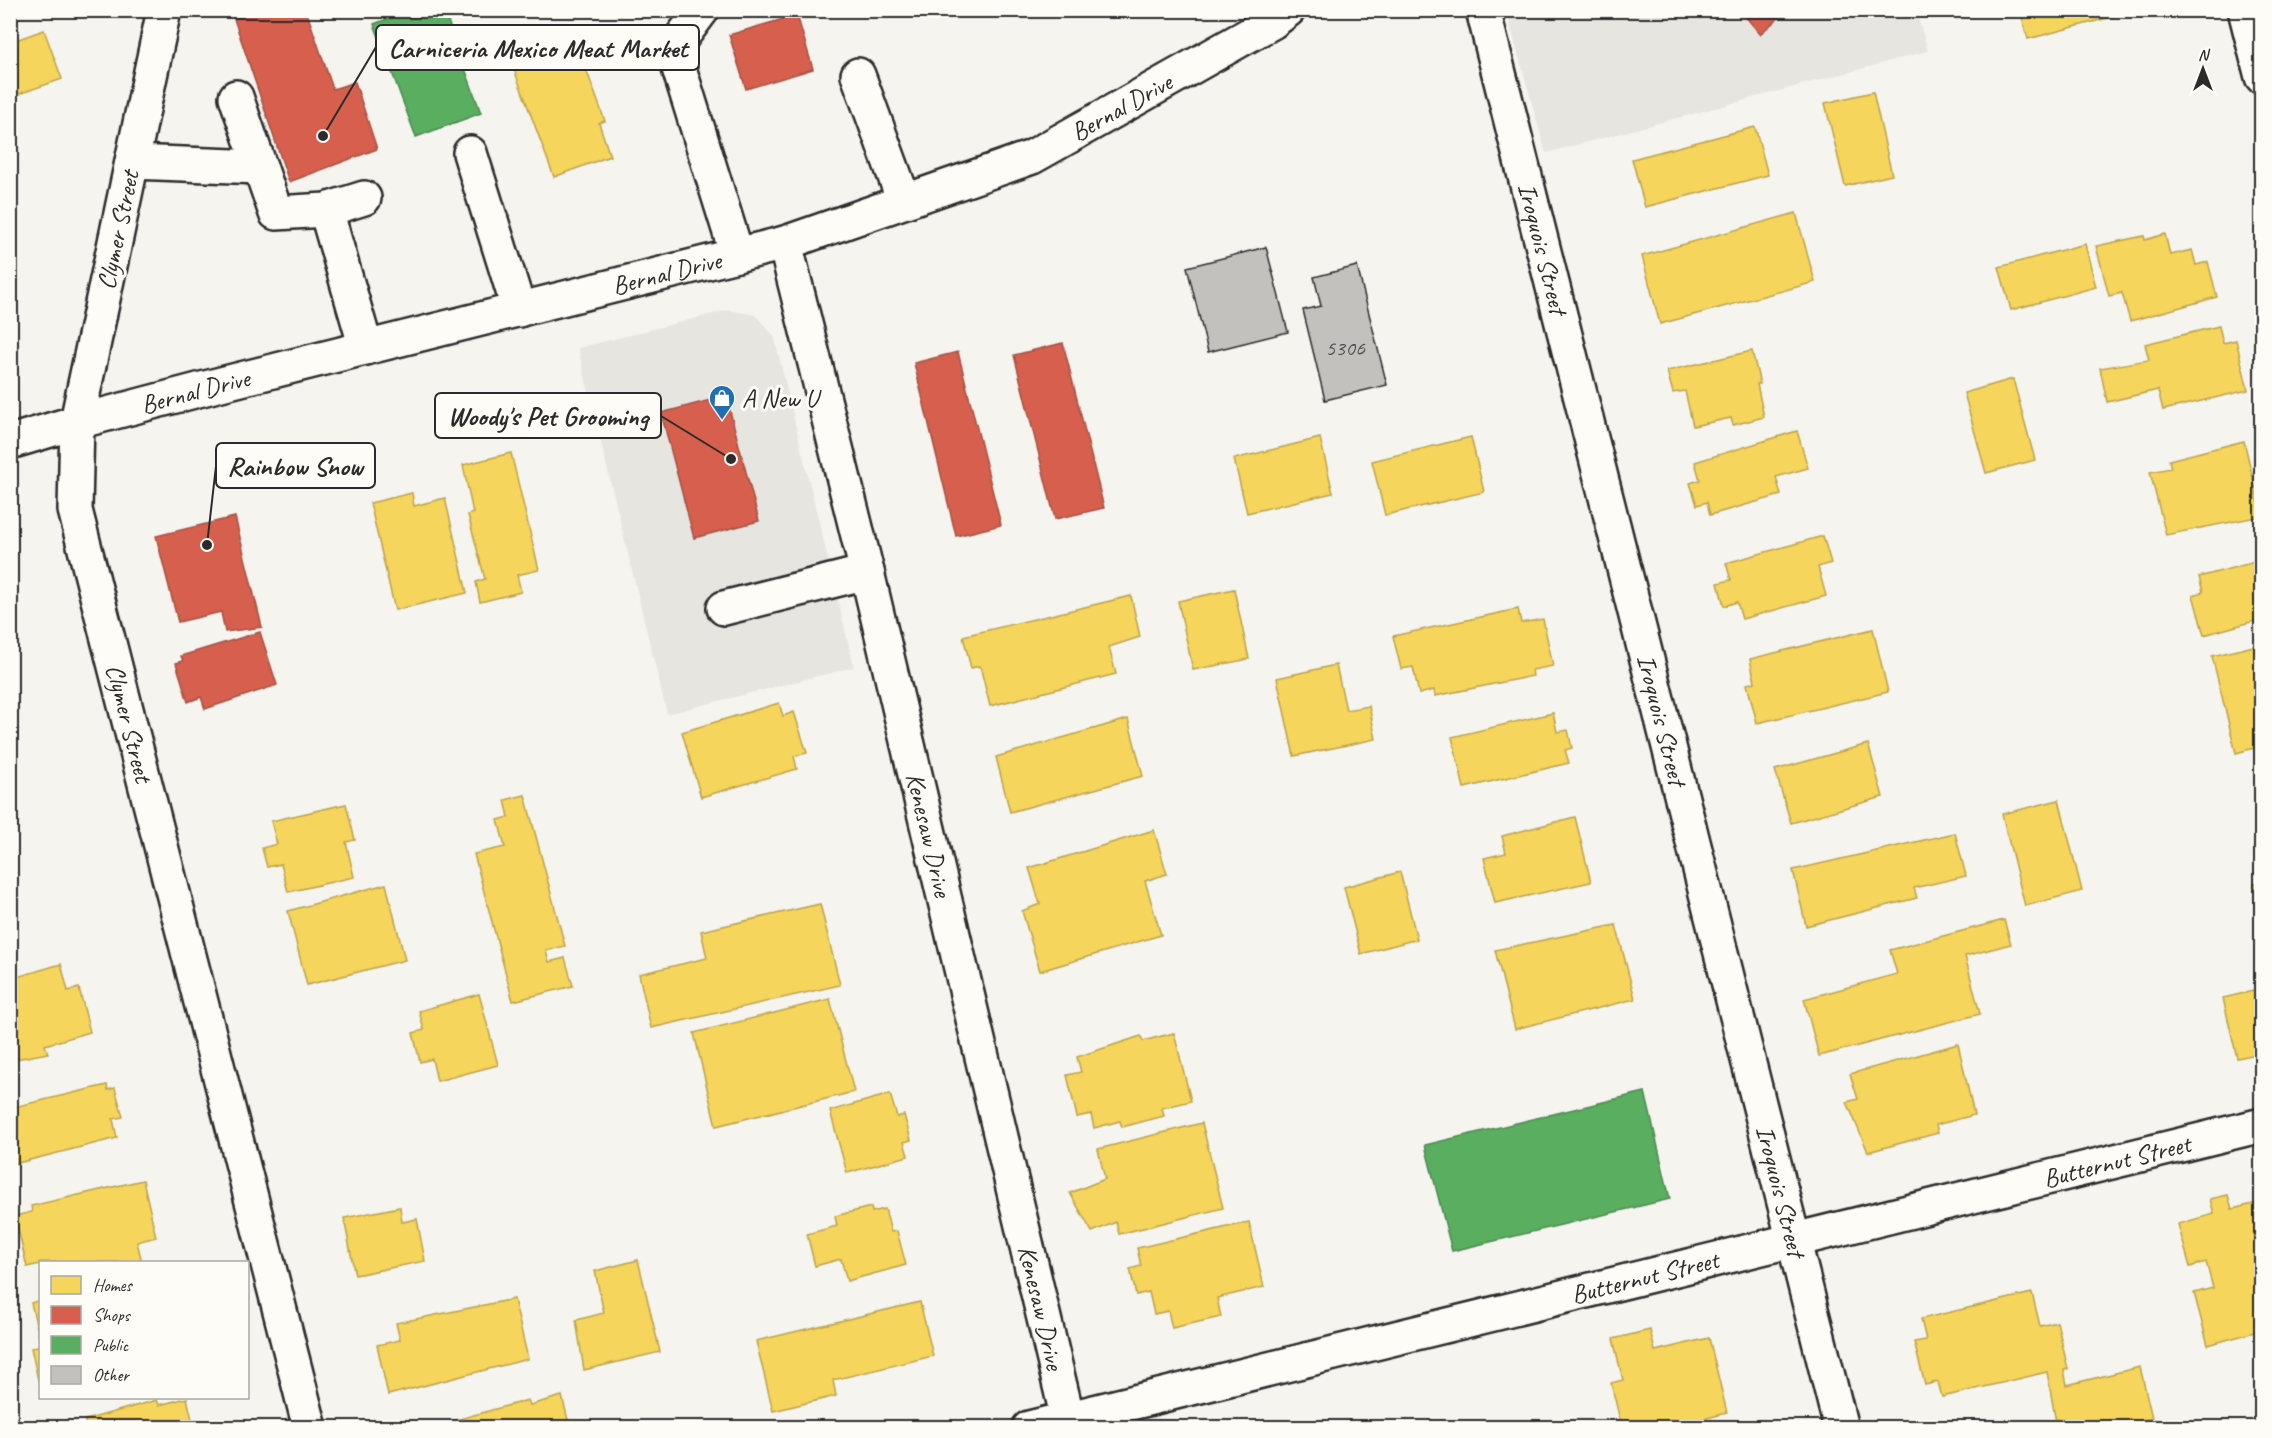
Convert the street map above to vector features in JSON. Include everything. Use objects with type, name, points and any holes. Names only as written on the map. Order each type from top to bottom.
[{"type":"street","name":"Clymer Street","points":[[164,10],[77,422],[75,510],[310,1428]]},
{"type":"street","points":[[702,10],[674,50],[737,255]]},
{"type":"street","name":"Bernal Drive","points":[[10,442],[77,422],[785,243],[1032,157],[1272,22],[1288,10]]},
{"type":"street","name":"Iroquois Street","points":[[1483,10],[1841,1428]]},
{"type":"street","points":[[2245,10],[2262,77]]},
{"type":"street","points":[[858,75],[904,201]]},
{"type":"street","points":[[236,97],[276,213],[326,210],[364,198]]},
{"type":"street","points":[[470,153],[519,310]]},
{"type":"street","points":[[132,162],[260,167]]},
{"type":"street","points":[[326,210],[366,348]]},
{"type":"street","name":"Kenesaw Drive","points":[[785,243],[867,572],[1068,1423]]},
{"type":"street","points":[[724,608],[867,572]]},
{"type":"street","name":"Butternut Street","points":[[1029,1428],[1068,1423],[2262,1125]]},
{"type":"shaded area","points":[[1506,11],[1916,11],[1928,51],[1546,153]]},
{"type":"shaded area","points":[[729,310],[755,315],[774,336],[854,667],[667,714],[578,348]]},
{"type":"building: Homes","points":[[2020,10],[2130,10],[2131,12],[2028,39]]},
{"type":"building: Homes","points":[[570,25],[605,121],[599,123],[610,156],[554,177],[506,48]]},
{"type":"building: Homes","points":[[44,30],[62,79],[10,97],[10,42]]},
{"type":"building: Homes","points":[[1873,92],[1892,175],[1845,186],[1825,103]]},
{"type":"building: Homes","points":[[1755,127],[1768,175],[1645,207],[1632,159]]},
{"type":"building: Homes","points":[[1796,213],[1815,282],[1660,324],[1642,256]]},
{"type":"building: Homes","points":[[2165,234],[2170,255],[2192,250],[2196,265],[2208,262],[2217,297],[2130,321],[2122,293],[2109,296],[2096,246],[2144,236],[2145,240]]},
{"type":"building: Homes","points":[[2085,244],[2096,287],[2011,310],[1999,267]]},
{"type":"building: Homes","points":[[2219,326],[2223,343],[2236,340],[2248,390],[2163,410],[2158,390],[2107,402],[2100,368],[2149,360],[2145,344]]},
{"type":"building: Homes","points":[[1752,351],[1760,384],[1757,384],[1764,417],[1733,425],[1731,418],[1693,426],[1685,391],[1673,393],[1667,371]]},
{"type":"building: Homes","points":[[2013,379],[2035,460],[1986,473],[1964,393]]},
{"type":"building: Homes","points":[[1797,431],[1808,468],[1776,477],[1781,495],[1710,515],[1707,502],[1697,505],[1690,483],[1700,480],[1695,462]]},
{"type":"building: Homes","points":[[1471,437],[1484,492],[1385,515],[1372,461]]},
{"type":"building: Homes","points":[[1320,438],[1333,493],[1247,513],[1234,459]]},
{"type":"building: Homes","points":[[2244,441],[2262,516],[2166,535],[2150,472],[2171,468],[2169,460]]},
{"type":"building: Homes","points":[[511,453],[539,570],[517,575],[521,592],[480,602],[476,582],[485,579],[468,515],[473,513],[463,465]]},
{"type":"building: Homes","points":[[412,493],[414,506],[445,498],[467,593],[395,610],[370,503]]},
{"type":"building: Homes","points":[[1823,536],[1831,563],[1818,567],[1826,596],[1742,619],[1737,602],[1724,606],[1718,583],[1731,580],[1726,563]]},
{"type":"building: Homes","points":[[2262,560],[2262,619],[2204,635],[2193,595],[2203,592],[2199,577]]},
{"type":"building: Homes","points":[[1234,589],[1249,659],[1193,670],[1178,601]]},
{"type":"building: Homes","points":[[1131,596],[1140,637],[1109,647],[1116,674],[990,706],[980,666],[971,668],[963,636]]},
{"type":"building: Homes","points":[[1518,609],[1521,623],[1543,619],[1553,666],[1532,670],[1533,676],[1435,696],[1434,690],[1419,694],[1413,667],[1401,669],[1393,636]]},
{"type":"building: Homes","points":[[1873,629],[1888,692],[1757,723],[1747,684],[1755,682],[1750,659]]},
{"type":"building: Homes","points":[[2262,644],[2262,746],[2236,753],[2212,656]]},
{"type":"building: Homes","points":[[1336,665],[1346,710],[1369,706],[1376,739],[1294,756],[1277,678]]},
{"type":"building: Homes","points":[[779,703],[783,716],[794,712],[807,753],[794,756],[797,769],[701,797],[682,732]]},
{"type":"building: Homes","points":[[1553,713],[1557,732],[1568,730],[1572,748],[1565,750],[1569,763],[1464,788],[1452,737]]},
{"type":"building: Homes","points":[[1128,719],[1143,776],[1010,812],[996,757]]},
{"type":"building: Homes","points":[[1868,744],[1883,797],[1791,823],[1775,770]]},
{"type":"building: Homes","points":[[2262,765],[2262,796],[2254,767]]},
{"type":"building: Homes","points":[[525,795],[565,946],[546,951],[549,962],[565,958],[573,986],[513,1001],[474,854],[505,847],[498,820],[509,817],[505,800]]},
{"type":"building: Homes","points":[[2059,800],[2082,891],[2025,906],[2002,814]]},
{"type":"building: Homes","points":[[346,804],[355,840],[346,842],[354,877],[288,892],[281,864],[267,867],[262,848],[277,844],[271,821]]},
{"type":"building: Homes","points":[[1575,817],[1591,882],[1495,903],[1484,858],[1506,853],[1502,836]]},
{"type":"building: Homes","points":[[1154,830],[1167,874],[1145,881],[1161,935],[1040,971],[1022,911],[1040,904],[1029,868]]},
{"type":"building: Homes","points":[[1955,833],[1966,876],[1914,888],[1917,898],[1806,926],[1793,870]]},
{"type":"building: Homes","points":[[1400,872],[1417,939],[1361,954],[1344,887]]},
{"type":"building: Homes","points":[[2262,881],[2262,913],[2254,883]]},
{"type":"building: Homes","points":[[386,884],[405,960],[307,985],[288,911]]},
{"type":"building: Homes","points":[[820,904],[840,985],[651,1028],[639,974],[707,958],[701,931]]},
{"type":"building: Homes","points":[[2004,920],[2011,944],[1965,956],[1980,1014],[1819,1056],[1804,999],[1897,974],[1890,950]]},
{"type":"building: Homes","points":[[1616,925],[1635,999],[1515,1029],[1495,950]]},
{"type":"building: Homes","points":[[61,964],[68,991],[79,988],[90,1032],[45,1045],[48,1053],[10,1060],[10,979]]},
{"type":"building: Homes","points":[[2262,989],[2262,1053],[2237,1058],[2223,998]]},
{"type":"building: Homes","points":[[479,994],[498,1065],[437,1081],[432,1059],[420,1062],[413,1033],[424,1030],[419,1011]]},
{"type":"building: Homes","points":[[830,999],[854,1092],[716,1126],[694,1033]]},
{"type":"building: Homes","points":[[1174,1033],[1191,1101],[1162,1108],[1164,1116],[1122,1127],[1120,1121],[1094,1128],[1091,1114],[1077,1117],[1067,1075],[1081,1072],[1077,1057],[1141,1036],[1143,1041]]},
{"type":"building: Homes","points":[[1958,1044],[1974,1115],[1936,1125],[1938,1133],[1868,1152],[1847,1102],[1858,1099],[1850,1074]]},
{"type":"building: Homes","points":[[107,1085],[108,1090],[115,1088],[123,1117],[113,1119],[117,1138],[10,1165],[10,1108]]},
{"type":"building: Homes","points":[[890,1094],[897,1117],[904,1115],[911,1140],[904,1142],[908,1156],[847,1173],[830,1111]]},
{"type":"building: Homes","points":[[1202,1123],[1223,1208],[1119,1234],[1116,1222],[1092,1232],[1070,1193],[1105,1179],[1098,1149]]},
{"type":"building: Homes","points":[[143,1180],[156,1237],[137,1242],[142,1261],[39,1261],[39,1264],[27,1267],[15,1216],[32,1212],[31,1206]]},
{"type":"building: Homes","points":[[2228,1195],[2232,1209],[2262,1202],[2262,1330],[2208,1345],[2194,1293],[2213,1288],[2206,1262],[2190,1267],[2178,1224],[2214,1214],[2210,1199]]},
{"type":"building: Homes","points":[[400,1207],[402,1222],[417,1219],[425,1261],[355,1275],[344,1218]]},
{"type":"building: Homes","points":[[871,1207],[872,1212],[885,1209],[891,1232],[897,1231],[906,1265],[847,1281],[841,1259],[815,1266],[807,1234],[837,1226],[835,1216]]},
{"type":"building: Homes","points":[[1249,1222],[1264,1287],[1217,1298],[1221,1317],[1172,1328],[1168,1311],[1154,1314],[1149,1292],[1136,1295],[1130,1269],[1141,1266],[1137,1248]]},
{"type":"building: Homes","points":[[638,1260],[660,1352],[584,1370],[576,1320],[604,1313],[595,1271]]},
{"type":"building: Homes","points":[[2032,1293],[2040,1326],[2057,1322],[2068,1369],[2064,1370],[2067,1385],[2140,1367],[2152,1418],[2113,1428],[2057,1428],[2047,1372],[1942,1397],[1938,1382],[1925,1385],[1914,1342],[1926,1340],[1921,1319]]},
{"type":"building: Homes","points":[[514,1299],[528,1359],[388,1395],[377,1345],[400,1340],[396,1323]]},
{"type":"building: Homes","points":[[39,1300],[39,1336],[31,1303]]},
{"type":"building: Homes","points":[[920,1302],[933,1356],[833,1380],[836,1396],[773,1411],[756,1341]]},
{"type":"building: Homes","points":[[1650,1330],[1655,1351],[1709,1338],[1727,1413],[1668,1428],[1622,1428],[1611,1383],[1623,1380],[1613,1339]]},
{"type":"building: Homes","points":[[39,1345],[38,1380],[31,1348]]},
{"type":"building: Homes","points":[[562,1396],[570,1428],[427,1428],[528,1400],[530,1405]]},
{"type":"building: Homes","points":[[187,1399],[194,1428],[86,1428],[85,1420],[157,1400],[159,1405]]},
{"type":"building: Shops","points":[[258,10],[306,10],[333,89],[355,82],[377,149],[289,182],[234,19]]},
{"type":"building: Shops","points":[[1740,10],[1788,10],[1760,34]]},
{"type":"building: Shops","points":[[797,15],[813,69],[746,89],[729,35]]},
{"type":"building: Shops","points":[[1063,343],[1104,508],[1055,519],[1014,355]]},
{"type":"building: Shops","points":[[958,352],[1001,525],[956,536],[914,363]]},
{"type":"building: Shops","points":[[726,396],[759,521],[694,538],[661,413]]},
{"type":"building: Shops","points":[[235,517],[262,627],[225,632],[221,612],[178,622],[156,536]]},
{"type":"building: Shops","points":[[260,632],[277,685],[205,709],[201,697],[188,702],[176,663],[183,661],[181,656]]},
{"type":"building: Public","points":[[411,10],[444,10],[481,113],[416,137],[374,24]]},
{"type":"building: Public","points":[[1645,1092],[1670,1199],[1452,1251],[1425,1145]]},
{"type":"building: Other","points":[[1266,247],[1288,332],[1208,352],[1187,267]]},
{"type":"building: Other","points":[[1357,266],[1387,385],[1325,400],[1303,310],[1321,306],[1314,277]]},
{"type":"place","name":"Carniceria Mexico Meat Market","points":[[323,136]]},
{"type":"place","name":"A New U","points":[[722,421]]},
{"type":"place","name":"Woody's Pet Grooming","points":[[731,459]]},
{"type":"place","name":"Rainbow Snow","points":[[207,545]]}]
